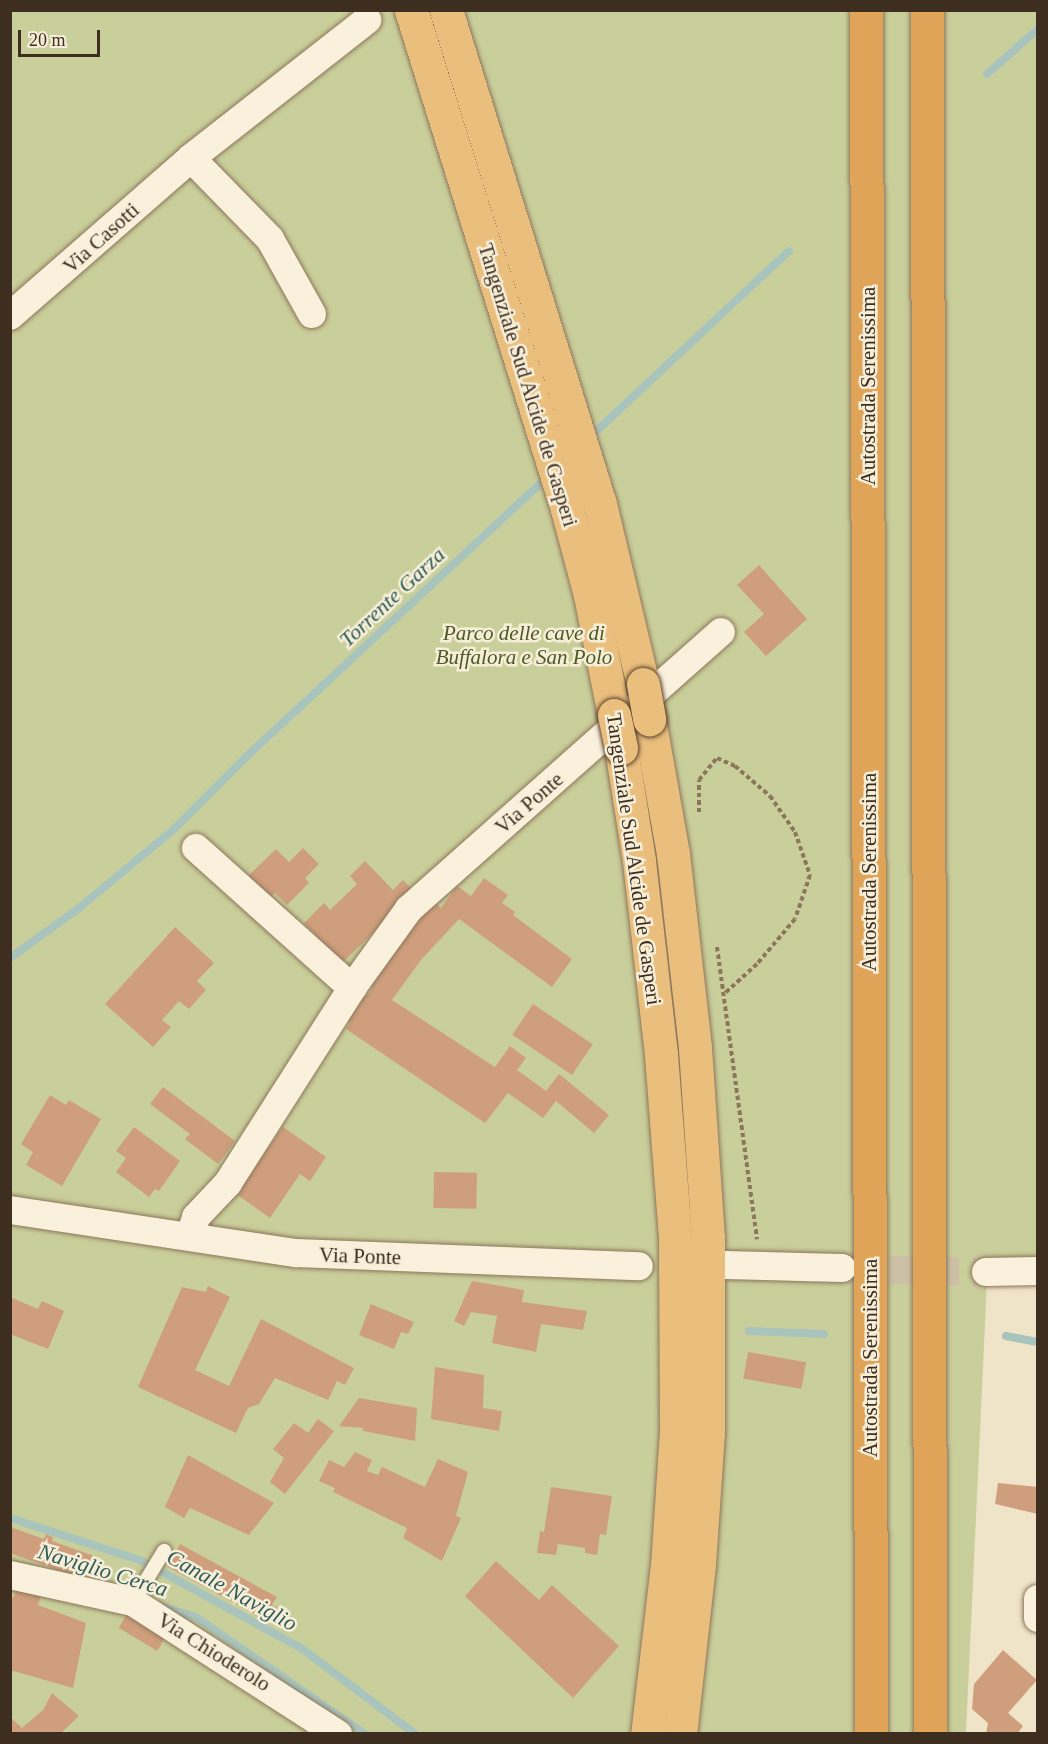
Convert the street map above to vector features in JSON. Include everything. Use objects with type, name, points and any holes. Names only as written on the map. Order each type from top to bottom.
[{"type":"highway","name":"Tangenziale Sud Alcide de Gasperi","points":[[411,10],[571,523],[591,595],[621,748],[639,861],[660,1043],[675,1239],[676,1431],[668,1565],[647,1734]]},
{"type":"highway","name":"Tangenziale Sud Alcide de Gasperi","points":[[446,10],[600,504],[643,684],[673,854],[695,1048],[708,1238],[708,1432],[699,1565],[680,1734]]},
{"type":"highway","name":"Autostrada Serenissima","points":[[866,10],[871,1734]]},
{"type":"highway","points":[[927,10],[930,1734]]},
{"type":"street","name":"Via Casotti","points":[[10,316],[191,158],[367,20]]},
{"type":"street","points":[[191,158],[270,239],[312,314]]},
{"type":"street","name":"Via Ponte","points":[[190,1236],[196,1217],[228,1183],[352,988],[409,909],[721,632]]},
{"type":"street","points":[[196,848],[352,988]]},
{"type":"street","name":"Via Ponte","points":[[10,1210],[296,1253],[639,1266]]},
{"type":"street","points":[[726,1266],[759,1264],[842,1268]]},
{"type":"street","points":[[986,1272],[1038,1271]]},
{"type":"street","name":"Via Chioderolo","points":[[10,1575],[133,1602],[338,1734]]},
{"type":"street","points":[[1038,1599],[1038,1617]]},
{"type":"lane","points":[[133,1602],[164,1551]]},
{"type":"path","points":[[699,819],[699,780],[717,758],[735,766],[770,796],[789,823],[810,874],[795,919],[757,964],[724,994]]},
{"type":"path","points":[[715,937],[759,1264]]},
{"type":"green space","name":"Parco delle cave di Buffalora e San Polo","points":[[11,11],[1037,11],[1038,1285],[987,1280],[966,1733],[11,1734]]},
{"type":"building","points":[[759,565],[807,619],[766,656],[744,632],[764,614],[737,585]]},
{"type":"building","points":[[303,848],[319,864],[305,878],[309,883],[287,905],[275,893],[268,899],[247,877],[276,849],[289,862]]},
{"type":"building","points":[[365,861],[393,890],[403,880],[415,892],[342,963],[304,923],[324,903],[330,910],[357,884],[350,876]]},
{"type":"building","points":[[484,878],[508,895],[502,903],[515,912],[513,915],[572,959],[552,987],[459,919],[421,960],[392,1000],[495,1067],[510,1046],[526,1058],[517,1070],[546,1091],[559,1074],[609,1115],[594,1133],[556,1101],[543,1118],[508,1093],[485,1123],[346,1029],[350,1023],[345,1019],[363,992],[368,995],[372,988],[367,985],[433,901],[441,908],[457,886],[471,896]]},
{"type":"building","points":[[175,927],[214,963],[197,981],[206,990],[189,1009],[179,1001],[162,1020],[171,1027],[153,1047],[105,1004]]},
{"type":"building","points":[[533,1004],[593,1044],[572,1075],[512,1035]]},
{"type":"building","points":[[163,1087],[235,1141],[218,1164],[185,1139],[190,1134],[150,1104]]},
{"type":"building","points":[[50,1095],[66,1105],[69,1100],[101,1119],[62,1186],[26,1165],[33,1152],[21,1144]]},
{"type":"building","points":[[134,1127],[180,1161],[159,1191],[155,1189],[149,1197],[116,1172],[126,1158],[116,1151]]},
{"type":"building","points":[[283,1127],[326,1157],[310,1181],[300,1174],[270,1218],[236,1194]]},
{"type":"building","points":[[434,1172],[477,1173],[476,1209],[433,1208]]},
{"type":"building","points":[[472,1281],[524,1290],[522,1302],[587,1311],[583,1330],[541,1324],[536,1352],[492,1343],[497,1316],[471,1312],[464,1326],[454,1321]]},
{"type":"building","points":[[208,1286],[230,1297],[195,1370],[229,1386],[261,1319],[354,1368],[345,1385],[337,1381],[328,1400],[275,1378],[259,1404],[248,1408],[236,1433],[138,1387],[182,1287],[206,1292]]},
{"type":"building","points":[[10,1297],[38,1309],[42,1301],[64,1311],[48,1349],[10,1334]]},
{"type":"building","points":[[371,1304],[414,1322],[408,1334],[401,1332],[394,1349],[359,1335]]},
{"type":"building","points":[[748,1352],[806,1362],[801,1389],[743,1379]]},
{"type":"building","points":[[435,1367],[484,1375],[483,1408],[502,1411],[499,1431],[431,1419]]},
{"type":"building","points":[[359,1398],[417,1408],[415,1441],[363,1431],[363,1428],[339,1426]]},
{"type":"building","points":[[318,1419],[334,1431],[285,1494],[270,1482],[284,1458],[273,1449],[294,1423],[308,1433]]},
{"type":"building","points":[[355,1452],[372,1460],[367,1471],[378,1475],[382,1467],[425,1487],[438,1459],[468,1472],[456,1516],[461,1518],[442,1561],[403,1538],[407,1528],[333,1492],[335,1488],[319,1481],[329,1460],[344,1467]]},
{"type":"building","points":[[188,1455],[274,1503],[249,1535],[190,1508],[184,1518],[165,1507]]},
{"type":"building","points":[[998,1483],[1038,1487],[1038,1514],[995,1504]]},
{"type":"building","points":[[551,1487],[612,1496],[606,1535],[600,1534],[597,1555],[585,1553],[585,1548],[558,1544],[556,1555],[537,1553],[540,1531],[544,1532]]},
{"type":"building","points":[[10,1527],[44,1539],[46,1534],[53,1537],[52,1541],[94,1556],[85,1580],[10,1553]]},
{"type":"building","points":[[180,1544],[277,1597],[272,1605],[286,1612],[279,1627],[168,1567]]},
{"type":"building","points":[[496,1561],[539,1600],[552,1585],[619,1646],[573,1698],[465,1596]]},
{"type":"building","points":[[17,1582],[43,1588],[38,1605],[86,1623],[73,1688],[10,1670],[10,1597],[14,1597]]},
{"type":"building","points":[[130,1609],[169,1632],[157,1651],[119,1628]]},
{"type":"building","points":[[1003,1650],[1037,1680],[1008,1713],[1023,1726],[1017,1734],[986,1734],[988,1723],[972,1709],[974,1684]]},
{"type":"building","points":[[52,1693],[79,1716],[60,1734],[10,1734],[10,1717],[22,1728],[43,1710]]},
{"type":"waterway","name":"Torrente Garza","points":[[987,74],[1038,29]]},
{"type":"waterway","name":"Torrente Garza","points":[[588,439],[789,251]]},
{"type":"waterway","name":"Torrente Garza","points":[[10,958],[79,908],[173,830],[246,757],[548,476]]},
{"type":"waterway","points":[[749,1331],[824,1334]]},
{"type":"waterway","points":[[1006,1336],[1038,1342]]},
{"type":"waterway","name":"Canale Naviglio","points":[[10,1518],[142,1561],[301,1648],[415,1734]]},
{"type":"waterway","name":"Naviglio Cerca","points":[[163,1607],[196,1617],[365,1734]]},
{"type":"tunnel","points":[[847,1269],[986,1272]]}]
